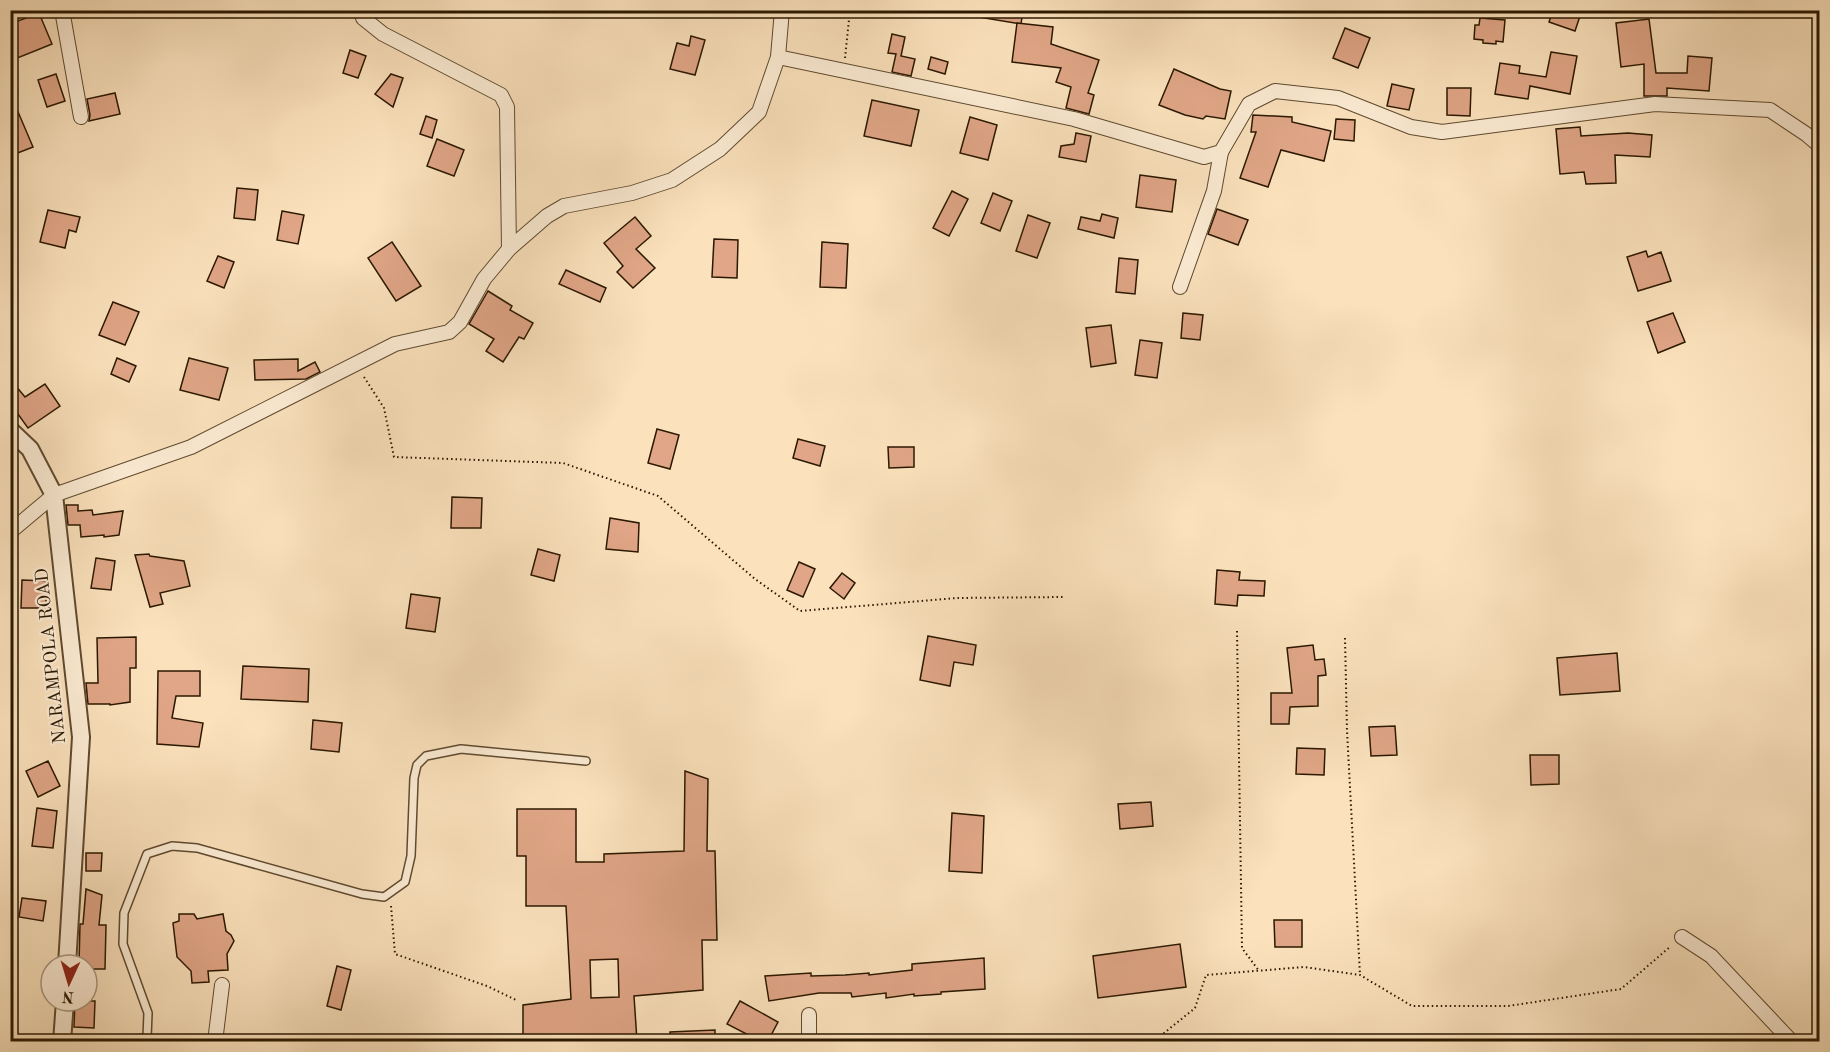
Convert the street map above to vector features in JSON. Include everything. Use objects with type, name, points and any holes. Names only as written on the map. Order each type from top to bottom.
[{"type":"street","points":[[10,14],[19,10]]},
{"type":"street","points":[[62,10],[81,117]]},
{"type":"street","points":[[362,10],[363,18],[382,34],[501,95],[507,107],[510,249]]},
{"type":"street","points":[[10,532],[54,495],[191,447],[395,344],[449,332],[460,322],[484,279],[510,249],[547,216],[564,206],[632,193],[672,180],[720,149],[759,111],[778,57],[782,10]]},
{"type":"street","points":[[778,57],[1074,119],[1204,157],[1221,152]]},
{"type":"street","points":[[1180,287],[1214,190],[1221,152],[1249,104],[1275,91],[1338,98],[1411,127],[1442,132],[1655,104],[1770,110],[1820,146]]},
{"type":"street","name":"NARAMPOLA ROAD","points":[[10,430],[30,448],[54,495],[81,737],[68,953]]},
{"type":"street","points":[[1683,937],[1711,956],[1792,1041]]},
{"type":"street","points":[[215,1041],[222,985]]},
{"type":"street","points":[[62,1041],[64,1013]]},
{"type":"street","points":[[808,1015],[809,1041]]},
{"type":"lane","points":[[147,1038],[148,1013],[123,944],[124,913],[147,854],[172,846],[196,848],[362,894],[384,897],[405,882],[411,856],[414,778],[417,765],[426,756],[461,750],[586,761]]},
{"type":"lane","points":[[107,1041],[147,1038],[160,1041]]},
{"type":"path","points":[[844,70],[850,10]]},
{"type":"path","points":[[356,364],[384,408],[394,457],[562,463],[658,496],[755,579],[800,611],[957,598],[1063,597]]},
{"type":"path","points":[[1237,631],[1242,948],[1259,971]]},
{"type":"path","points":[[1345,638],[1347,731],[1360,975]]},
{"type":"path","points":[[390,894],[395,954],[487,986],[516,1000]]},
{"type":"path","points":[[1153,1041],[1195,1008],[1206,975],[1304,967],[1360,975],[1412,1006],[1508,1006],[1621,989],[1683,937]]},
{"type":"building","points":[[979,10],[1023,10],[1021,24],[978,17]]},
{"type":"building","points":[[1553,10],[1582,10],[1575,31],[1549,22]]},
{"type":"building","points":[[39,13],[52,44],[10,61],[10,24]]},
{"type":"building","points":[[1480,18],[1505,20],[1503,42],[1483,43],[1483,40],[1474,39],[1475,25],[1479,25]]},
{"type":"building","points":[[1649,19],[1656,73],[1687,73],[1688,56],[1712,58],[1709,91],[1667,88],[1667,96],[1644,96],[1644,64],[1621,67],[1616,23]]},
{"type":"building","points":[[1017,23],[1053,27],[1051,44],[1099,60],[1088,93],[1094,95],[1089,114],[1066,108],[1071,87],[1056,82],[1061,68],[1012,62]]},
{"type":"building","points":[[1345,28],[1370,38],[1358,68],[1333,58]]},
{"type":"building","points":[[892,34],[905,37],[901,56],[915,59],[911,76],[892,72],[896,54],[888,53]]},
{"type":"building","points":[[691,36],[705,40],[695,75],[670,69],[677,43],[689,46]]},
{"type":"building","points":[[350,50],[366,56],[358,78],[343,73]]},
{"type":"building","points":[[1551,52],[1577,56],[1570,94],[1530,86],[1528,99],[1495,94],[1500,63],[1520,66],[1519,73],[1546,77]]},
{"type":"building","points":[[931,57],[948,62],[945,74],[928,69]]},
{"type":"building","points":[[1174,69],[1220,89],[1231,91],[1225,119],[1206,116],[1203,119],[1159,105]]},
{"type":"building","points":[[56,74],[65,101],[47,107],[38,80]]},
{"type":"building","points":[[391,74],[403,78],[393,107],[375,94]]},
{"type":"building","points":[[1392,84],[1414,89],[1409,110],[1387,106]]},
{"type":"building","points":[[1447,88],[1471,88],[1470,116],[1447,115]]},
{"type":"building","points":[[10,93],[33,147],[10,156]]},
{"type":"building","points":[[115,93],[120,114],[89,121],[87,99]]},
{"type":"building","points":[[872,100],[919,110],[911,146],[864,136]]},
{"type":"building","points":[[1253,115],[1292,117],[1292,122],[1331,131],[1324,161],[1281,150],[1268,187],[1240,178],[1256,132],[1251,132]]},
{"type":"building","points":[[426,116],[437,120],[432,138],[420,134]]},
{"type":"building","points":[[970,117],[997,125],[988,160],[960,153]]},
{"type":"building","points":[[1336,119],[1355,120],[1354,141],[1334,139]]},
{"type":"building","points":[[1580,127],[1581,136],[1628,133],[1652,135],[1650,157],[1615,155],[1616,183],[1586,184],[1584,172],[1560,174],[1556,129]]},
{"type":"building","points":[[1076,133],[1091,136],[1086,162],[1059,157],[1061,146],[1074,144]]},
{"type":"building","points":[[437,139],[464,150],[454,176],[427,166]]},
{"type":"building","points":[[1140,175],[1176,180],[1172,212],[1136,207]]},
{"type":"building","points":[[237,188],[258,190],[255,220],[234,218]]},
{"type":"building","points":[[952,191],[968,199],[949,236],[933,228]]},
{"type":"building","points":[[993,193],[1012,201],[1000,231],[981,223]]},
{"type":"building","points":[[1217,209],[1248,220],[1238,245],[1208,234]]},
{"type":"building","points":[[48,210],[80,217],[76,232],[69,230],[65,248],[40,242]]},
{"type":"building","points":[[282,211],[304,215],[298,244],[277,240]]},
{"type":"building","points":[[1102,214],[1118,218],[1114,238],[1078,229],[1081,217],[1100,221]]},
{"type":"building","points":[[1028,215],[1050,223],[1037,258],[1016,251]]},
{"type":"building","points":[[635,217],[651,236],[636,249],[655,268],[633,288],[617,272],[623,266],[604,243]]},
{"type":"building","points":[[714,239],[738,240],[737,278],[712,277]]},
{"type":"building","points":[[392,242],[421,286],[396,301],[368,258]]},
{"type":"building","points":[[822,242],[848,244],[846,288],[820,287]]},
{"type":"building","points":[[1646,251],[1648,257],[1661,252],[1671,281],[1638,291],[1627,257]]},
{"type":"building","points":[[218,256],[234,262],[224,288],[207,281]]},
{"type":"building","points":[[1119,258],[1138,260],[1135,294],[1116,292]]},
{"type":"building","points":[[566,270],[606,288],[600,302],[559,284]]},
{"type":"building","points":[[488,291],[512,306],[510,310],[533,323],[524,339],[519,337],[503,362],[486,351],[494,339],[469,324]]},
{"type":"building","points":[[113,302],[139,312],[125,345],[99,335]]},
{"type":"building","points":[[1183,313],[1203,315],[1200,340],[1181,338]]},
{"type":"building","points":[[1673,313],[1685,342],[1658,353],[1647,322]]},
{"type":"building","points":[[1111,325],[1116,363],[1091,367],[1086,328]]},
{"type":"building","points":[[1140,340],[1162,343],[1157,378],[1135,375]]},
{"type":"building","points":[[117,358],[136,366],[129,382],[111,374]]},
{"type":"building","points":[[189,358],[228,368],[219,400],[180,390]]},
{"type":"building","points":[[298,359],[298,371],[315,362],[320,372],[306,379],[255,380],[254,360]]},
{"type":"building","points":[[10,379],[25,397],[45,384],[60,406],[28,428],[10,403]]},
{"type":"building","points":[[657,429],[679,435],[670,469],[648,463]]},
{"type":"building","points":[[798,439],[825,446],[820,466],[793,458]]},
{"type":"building","points":[[888,447],[914,447],[914,467],[889,468]]},
{"type":"building","points":[[452,497],[482,498],[481,528],[451,528]]},
{"type":"building","points":[[66,505],[78,505],[78,511],[92,510],[93,515],[123,511],[119,535],[81,537],[80,525],[68,525]]},
{"type":"building","points":[[610,518],[639,523],[638,552],[606,549]]},
{"type":"building","points":[[538,549],[560,555],[554,581],[531,575]]},
{"type":"building","points":[[149,554],[184,561],[190,586],[160,593],[163,604],[150,607],[135,555]]},
{"type":"building","points":[[96,558],[115,561],[111,590],[91,588]]},
{"type":"building","points":[[799,562],[815,569],[803,597],[787,590]]},
{"type":"building","points":[[1217,570],[1240,572],[1239,580],[1265,581],[1264,596],[1238,595],[1237,606],[1215,604]]},
{"type":"building","points":[[842,573],[855,583],[844,599],[830,588]]},
{"type":"building","points":[[22,580],[46,581],[46,608],[21,608]]},
{"type":"building","points":[[411,594],[440,598],[435,632],[406,628]]},
{"type":"building","points":[[928,636],[976,645],[973,665],[954,662],[950,686],[920,680]]},
{"type":"building","points":[[136,637],[136,668],[130,668],[130,702],[110,705],[88,704],[86,683],[98,683],[97,638]]},
{"type":"building","points":[[1313,645],[1315,660],[1324,659],[1326,675],[1318,676],[1318,706],[1290,707],[1289,724],[1271,724],[1271,693],[1292,693],[1287,648]]},
{"type":"building","points":[[1617,653],[1620,691],[1560,695],[1557,658]]},
{"type":"building","points":[[243,666],[309,669],[308,702],[241,699]]},
{"type":"building","points":[[158,671],[200,671],[200,696],[176,696],[172,718],[203,723],[199,747],[157,744]]},
{"type":"building","points":[[313,720],[342,723],[339,752],[311,749]]},
{"type":"building","points":[[1395,726],[1397,755],[1371,756],[1369,727]]},
{"type":"building","points":[[1297,748],[1325,749],[1324,775],[1296,774]]},
{"type":"building","points":[[1530,755],[1559,755],[1559,784],[1531,785]]},
{"type":"building","points":[[48,761],[60,786],[38,797],[26,771]]},
{"type":"building","points":[[685,771],[708,779],[707,851],[715,851],[717,940],[702,940],[703,990],[634,996],[637,1041],[523,1041],[523,1005],[571,999],[566,906],[526,906],[526,856],[517,856],[517,809],[576,809],[576,862],[604,862],[604,854],[684,851]],"holes":[[[618,959],[619,997],[591,998],[590,960]]]},
{"type":"building","points":[[1151,802],[1153,826],[1120,829],[1118,804]]},
{"type":"building","points":[[37,808],[57,811],[53,848],[32,846]]},
{"type":"building","points":[[952,813],[984,816],[982,873],[949,871]]},
{"type":"building","points":[[86,853],[102,853],[101,871],[86,871]]},
{"type":"building","points":[[86,889],[102,895],[99,925],[106,925],[105,969],[99,969],[99,953],[79,953],[80,924],[83,924]]},
{"type":"building","points":[[22,898],[46,901],[43,921],[19,917]]},
{"type":"building","points":[[179,914],[194,914],[197,919],[223,914],[226,931],[234,941],[227,954],[228,970],[208,971],[209,982],[192,983],[191,971],[177,957],[173,923],[179,921]]},
{"type":"building","points":[[1274,920],[1302,920],[1302,947],[1275,947]]},
{"type":"building","points":[[1180,944],[1186,987],[1098,998],[1093,956]]},
{"type":"building","points":[[984,958],[985,989],[941,992],[941,994],[914,996],[914,994],[886,998],[886,993],[852,997],[851,993],[819,993],[769,1001],[765,976],[811,973],[811,976],[869,973],[869,975],[912,970],[912,964]]},
{"type":"building","points":[[337,966],[351,970],[341,1010],[327,1006]]},
{"type":"building","points":[[740,1001],[778,1022],[768,1041],[760,1041],[727,1024]]},
{"type":"building","points":[[75,1013],[95,1013],[94,1028],[74,1027]]},
{"type":"building","points":[[715,1030],[715,1041],[670,1041],[670,1032]]}]
